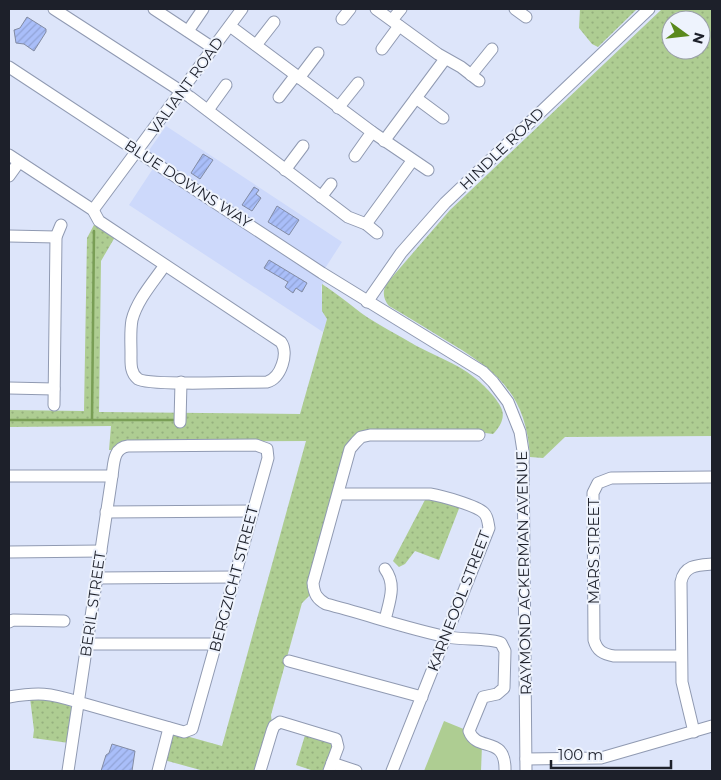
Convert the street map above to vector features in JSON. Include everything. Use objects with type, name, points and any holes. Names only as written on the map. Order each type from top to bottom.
[{"type":"street","points":[[54,9],[182,91],[350,218],[366,224],[377,232]]},
{"type":"street","points":[[154,9],[213,48]]},
{"type":"street","points":[[188,31],[203,9]]},
{"type":"street","name":"VALIANT ROAD","points":[[93,210],[242,9]]},
{"type":"street","points":[[342,19],[350,9]]},
{"type":"street","points":[[376,9],[445,59],[455,63],[475,78],[492,49]]},
{"type":"street","points":[[382,49],[401,9]]},
{"type":"street","points":[[515,9],[526,17]]},
{"type":"street","name":"HINDLE ROAD","points":[[367,302],[402,253],[445,203],[649,9]]},
{"type":"street","points":[[256,45],[274,22]]},
{"type":"street","points":[[230,26],[338,108],[412,161],[428,170]]},
{"type":"street","points":[[279,97],[318,53]]},
{"type":"street","points":[[384,141],[445,59]]},
{"type":"street","name":"BLUE DOWNS WAY","points":[[9,67],[367,302]]},
{"type":"street","points":[[338,108],[358,83]]},
{"type":"street","points":[[208,110],[226,86]]},
{"type":"street","points":[[416,98],[443,118]]},
{"type":"street","points":[[355,156],[372,132]]},
{"type":"street","points":[[285,170],[303,146]]},
{"type":"street","points":[[9,155],[93,210],[99,221],[281,342],[285,349],[280,371],[271,381],[181,382],[140,380],[134,375],[131,367],[131,327],[134,315],[139,304],[165,265]]},
{"type":"street","points":[[366,224],[412,161]]},
{"type":"street","points":[[9,176],[19,162]]},
{"type":"street","points":[[321,197],[330,184]]},
{"type":"street","points":[[54,405],[56,237],[61,225]]},
{"type":"street","points":[[9,236],[56,237]]},
{"type":"street","name":"RAYMOND ACKERMAN AVENUE","points":[[367,302],[483,372],[508,402],[518,425],[524,460],[526,771]]},
{"type":"street","points":[[180,422],[181,382]]},
{"type":"street","points":[[9,388],[54,389]]},
{"type":"street","points":[[479,435],[370,434],[356,442],[350,449],[314,583],[316,596],[326,604],[446,636],[471,640],[493,640],[501,643],[504,647],[504,688],[497,694],[483,697],[469,732],[474,739],[501,751],[505,760],[505,771]]},
{"type":"street","name":"BERGZICHT STREET","points":[[9,697],[43,693],[184,732],[190,731],[194,726],[268,458],[267,449],[256,445],[128,446]]},
{"type":"street","name":"BERIL STREET","points":[[68,771],[112,476],[117,451],[122,447],[128,446]]},
{"type":"street","points":[[9,476],[112,476]]},
{"type":"street","name":"MARS STREET","points":[[681,656],[614,656],[600,651],[596,646],[594,640],[593,493],[598,483],[610,478],[712,477]]},
{"type":"street","name":"KARNEOOL STREET","points":[[339,494],[430,494],[478,509],[487,518],[489,528],[392,771]]},
{"type":"street","points":[[106,512],[252,511]]},
{"type":"street","points":[[9,552],[101,551]]},
{"type":"street","points":[[694,732],[682,682],[682,578],[686,570],[694,565],[712,564]]},
{"type":"street","points":[[385,570],[390,576],[392,583],[385,620]]},
{"type":"street","points":[[97,578],[235,577]]},
{"type":"street","points":[[9,622],[13,620],[64,621]]},
{"type":"street","points":[[87,644],[216,644]]},
{"type":"street","points":[[289,661],[422,697]]},
{"type":"street","points":[[260,771],[274,726],[280,722],[336,738],[338,747],[330,767],[356,771]]},
{"type":"street","points":[[526,759],[601,758],[712,726]]},
{"type":"street","points":[[158,771],[169,728]]},
{"type":"shaded area","points":[[166,126],[342,242],[322,273],[327,276],[321,287],[323,312],[327,319],[323,332],[129,205],[156,164],[145,156]]},
{"type":"green space","points":[[580,9],[637,9],[598,47],[592,44],[579,28]]},
{"type":"green space","points":[[662,9],[712,9],[712,436],[565,437],[543,458],[530,457],[522,415],[504,384],[492,372],[461,349],[389,306],[384,298],[384,289],[387,283],[450,210]]},
{"type":"green space","points":[[95,223],[115,237],[101,261],[99,412],[300,414],[327,319],[322,311],[322,284],[375,322],[416,346],[468,372],[490,392],[502,410],[503,417],[501,423],[493,434],[478,432],[359,435],[311,594],[302,603],[271,715],[272,724],[257,771],[204,771],[164,760],[171,736],[179,734],[222,746],[306,441],[123,442],[109,450],[111,426],[9,427],[9,410],[84,411],[87,238]]},
{"type":"green space","points":[[426,498],[460,506],[439,560],[415,551],[405,564],[399,567],[393,561]]},
{"type":"green space","points":[[43,696],[72,707],[69,743],[33,738],[34,730],[30,698]]},
{"type":"green space","points":[[444,721],[466,730],[482,745],[481,771],[424,771]]},
{"type":"green space","points":[[306,732],[334,742],[325,771],[314,771],[296,765]]},
{"type":"building","points":[[27,17],[46,29],[34,51],[24,44],[16,43],[14,30],[20,28]]},
{"type":"building","points":[[203,154],[213,160],[200,179],[191,173]]},
{"type":"building","points":[[254,187],[259,190],[256,194],[261,198],[252,211],[242,205]]},
{"type":"building","points":[[277,206],[299,220],[289,235],[268,222]]},
{"type":"building","points":[[269,260],[307,283],[302,292],[296,288],[293,293],[285,287],[288,282],[264,268]]},
{"type":"building","points":[[112,744],[135,751],[132,771],[101,771]]},
{"type":"waterway","points":[[92,420],[94,231]]},
{"type":"waterway","points":[[9,420],[174,420]]}]
